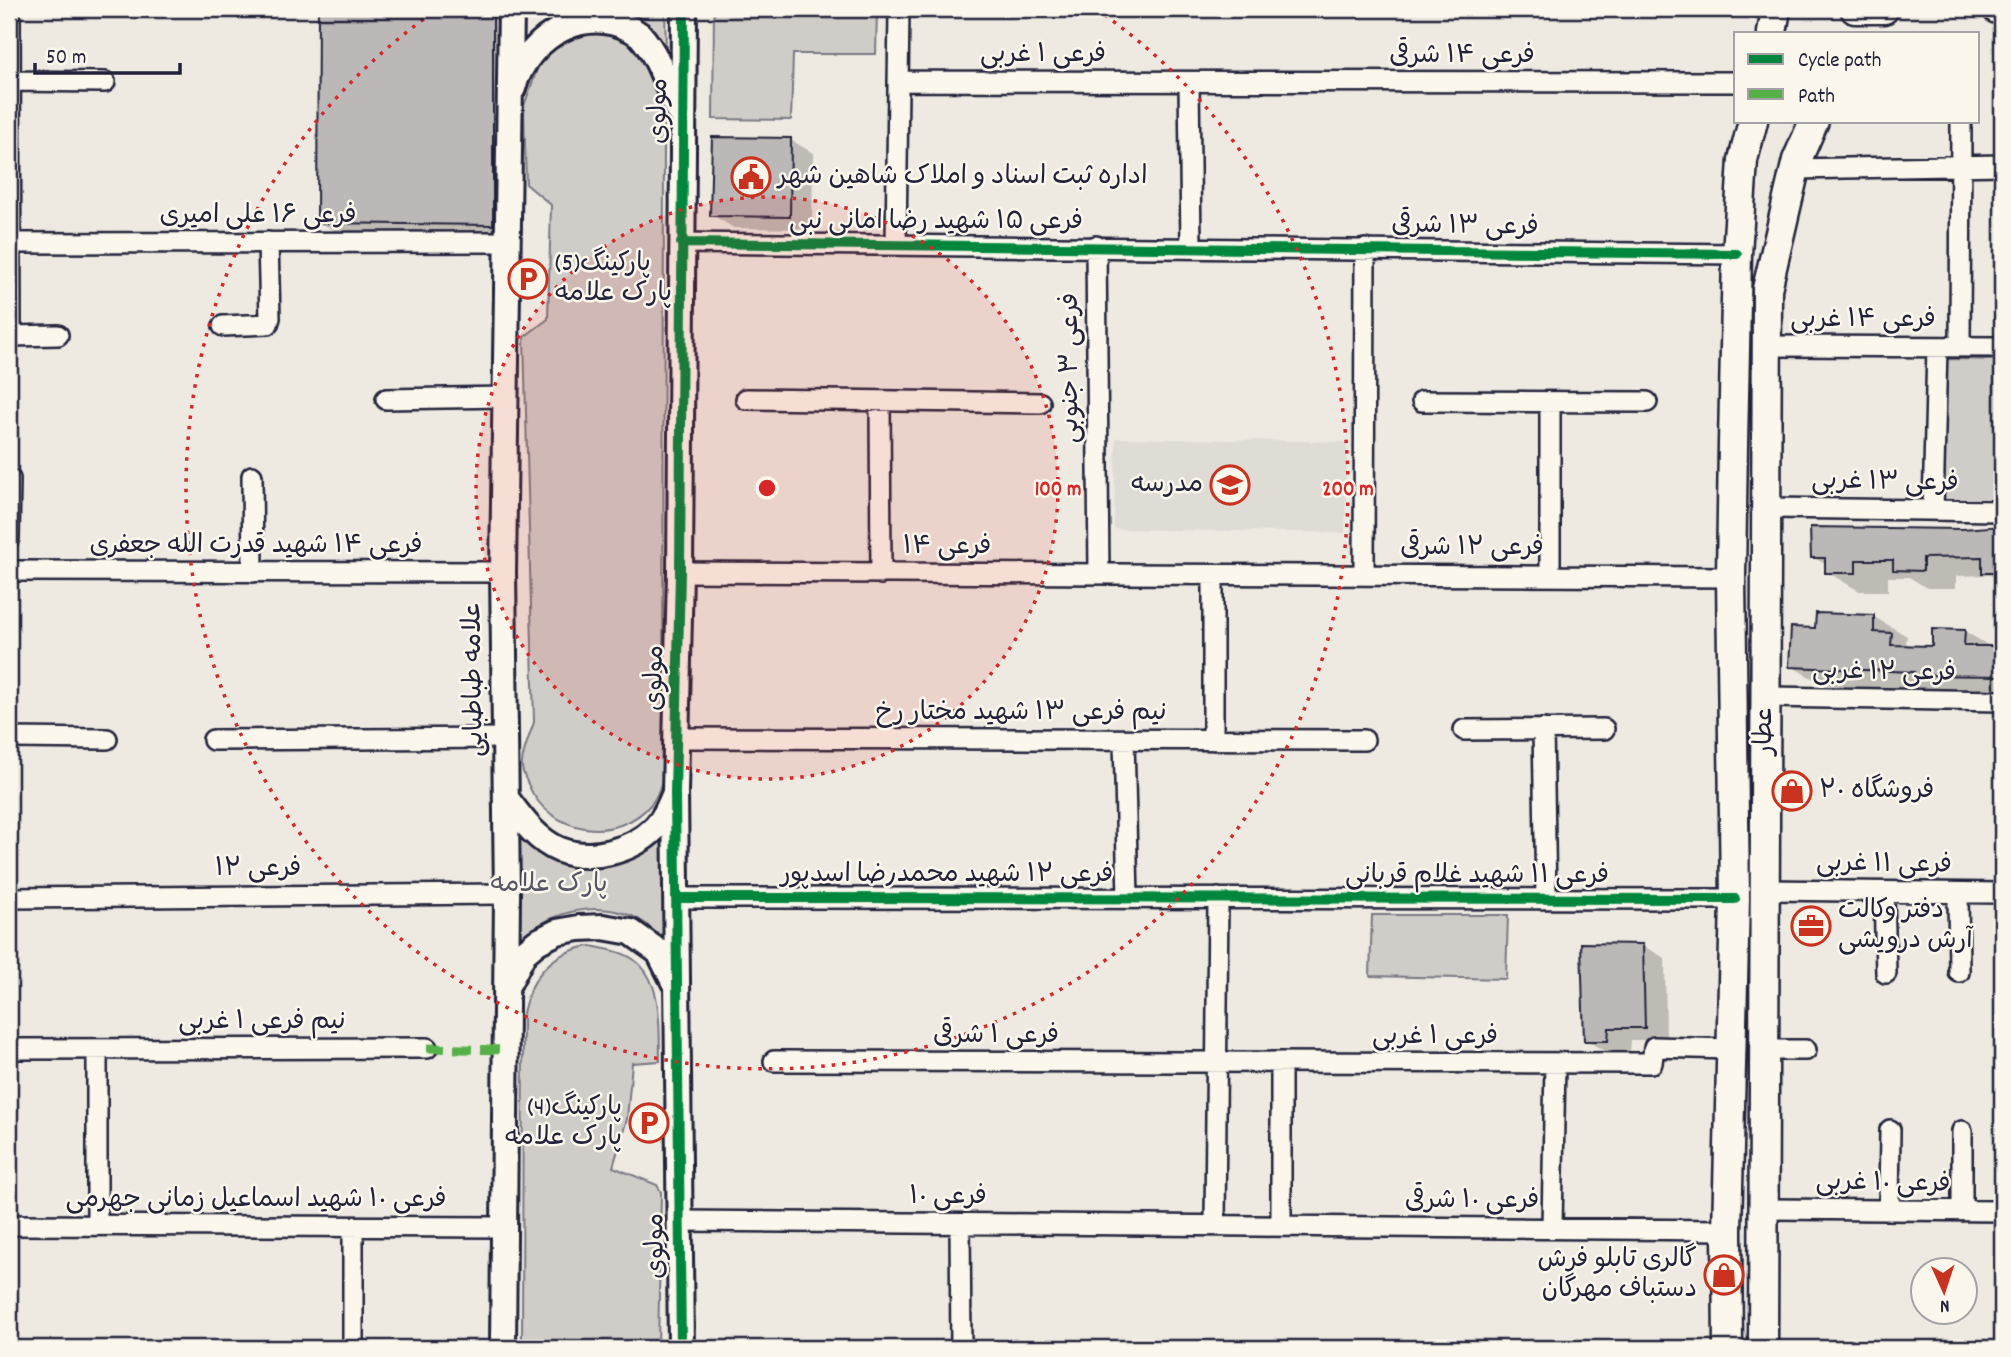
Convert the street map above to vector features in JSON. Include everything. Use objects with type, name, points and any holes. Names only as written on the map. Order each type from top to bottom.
[{"type":"main road","points":[[1772,32],[1776,9]]},
{"type":"main road","points":[[1862,32],[1873,9]]},
{"type":"main road","points":[[1997,9],[2002,11]]},
{"type":"main road","name":"عطار","points":[[1728,1348],[1727,1230],[1735,899],[1731,577],[1737,254],[1743,160],[1753,122]]},
{"type":"main road","name":"عطار","points":[[1763,1348],[1767,289],[1794,169],[1814,122]]},
{"type":"main road","points":[[1734,405],[1766,407]]},
{"type":"street","points":[[10,9],[11,336],[58,335]]},
{"type":"street","name":"علامه طباطبایی","points":[[503,1348],[507,894],[503,572],[511,9]]},
{"type":"street","name":"مولوی","points":[[681,1348],[675,792],[680,572],[684,9]]},
{"type":"street","points":[[896,245],[899,9]]},
{"type":"street","points":[[509,105],[515,82],[538,41],[550,28],[564,19],[575,14],[592,12],[623,20],[639,33],[651,49],[682,122]]},
{"type":"street","points":[[9,80],[105,82]]},
{"type":"street","name":"فرعی ۱ غربی","points":[[898,81],[1189,82]]},
{"type":"street","points":[[1189,82],[1191,247]]},
{"type":"street","name":"فرعی ۱۴ شرقی","points":[[1189,82],[1734,82]]},
{"type":"street","points":[[1962,122],[1960,347],[2002,347]]},
{"type":"street","points":[[1794,169],[2002,165]]},
{"type":"street","points":[[223,326],[268,324],[268,242]]},
{"type":"street","name":"فرعی ۱۶ علی امیری","points":[[9,243],[508,242]]},
{"type":"street","name":"فرعی ۱۵ شهید رضا امانی نبی","points":[[681,243],[1191,247]]},
{"type":"street","name":"فرعی ۳ جنوبی","points":[[1096,246],[1098,574]]},
{"type":"street","name":"فرعی ۱۳ شرقی","points":[[1191,247],[1737,254]]},
{"type":"street","points":[[1364,574],[1365,249]]},
{"type":"street","name":"فرعی ۱۴ غربی","points":[[1767,346],[1960,347]]},
{"type":"street","points":[[1933,510],[1937,347]]},
{"type":"street","points":[[386,399],[506,397]]},
{"type":"street","points":[[746,399],[1040,402]]},
{"type":"street","points":[[1422,401],[1647,402]]},
{"type":"street","points":[[880,402],[881,573]]},
{"type":"street","points":[[1550,402],[1550,575]]},
{"type":"street","points":[[252,476],[253,572]]},
{"type":"street","points":[[9,538],[10,479]]},
{"type":"street","name":"فرعی ۱۳ غربی","points":[[1766,508],[2002,511]]},
{"type":"street","name":"فرعی ۱۴ شهید قدرت الله جعفری","points":[[9,572],[503,572]]},
{"type":"street","name":"فرعی ۱۴","points":[[680,572],[1213,574]]},
{"type":"street","points":[[1213,574],[1213,740]]},
{"type":"street","name":"فرعی ۱۲ شرقی","points":[[1213,574],[1731,577]]},
{"type":"street","name":"فرعی ۱۲ غربی","points":[[1765,697],[2002,701]]},
{"type":"street","points":[[1543,729],[1546,898]]},
{"type":"street","points":[[1464,730],[1604,729]]},
{"type":"street","points":[[9,738],[107,739]]},
{"type":"street","points":[[213,740],[505,738]]},
{"type":"street","name":"نیم فرعی ۱۳ شهید مختار رخ","points":[[678,738],[1364,740]]},
{"type":"street","points":[[1124,740],[1128,898]]},
{"type":"street","points":[[506,798],[528,828],[560,849],[589,854],[617,851],[640,841],[657,827],[675,792]]},
{"type":"street","name":"فرعی ۱۱ غربی","points":[[1765,890],[2002,893]]},
{"type":"street","points":[[1884,892],[1886,973]]},
{"type":"street","points":[[1958,893],[1959,972]]},
{"type":"street","name":"فرعی ۱۲","points":[[9,898],[507,894]]},
{"type":"street","name":"فرعی ۱۲ شهید محمدرضا اسدپور","points":[[676,898],[1219,898]]},
{"type":"street","points":[[1216,1225],[1219,898]]},
{"type":"street","name":"فرعی ۱۱ شهید غلام قربانی","points":[[1219,898],[1735,899]]},
{"type":"street","points":[[506,990],[514,968],[524,953],[537,942],[557,932],[595,927],[631,932],[659,952],[677,989]]},
{"type":"street","name":"نیم فرعی ۱ غربی","points":[[97,1049],[427,1048]]},
{"type":"street","name":"فرعی ۱ غربی","points":[[1217,1062],[1652,1063],[1654,1048],[1731,1049]]},
{"type":"street","points":[[9,1049],[97,1049],[97,1225]]},
{"type":"street","points":[[1764,1050],[1807,1050]]},
{"type":"street","name":"فرعی ۱ شرقی","points":[[774,1061],[1217,1062]]},
{"type":"street","points":[[1281,1062],[1281,1226]]},
{"type":"street","points":[[1552,1227],[1555,1063]]},
{"type":"street","points":[[1889,1210],[1890,1130]]},
{"type":"street","points":[[1962,1131],[1962,1211]]},
{"type":"street","name":"فرعی ۱۰ غربی","points":[[1763,1209],[2002,1211]]},
{"type":"street","name":"فرعی ۱۰","points":[[679,1222],[1216,1225]]},
{"type":"street","points":[[960,1224],[961,1348]]},
{"type":"street","name":"فرعی ۱۰ شهید اسماعیل زمانی جهرمی","points":[[9,1225],[504,1227]]},
{"type":"street","name":"فرعی ۱۰ شرقی","points":[[1216,1225],[1727,1230]]},
{"type":"street","points":[[353,1227],[353,1348]]},
{"type":"shaded area","name":"مدرسه","points":[[1116,438],[1347,442],[1345,533],[1114,529]]},
{"type":"green space","points":[[633,9],[665,9],[666,50],[657,35]]},
{"type":"green space","points":[[714,9],[877,9],[876,54],[793,54],[791,120],[713,119]]},
{"type":"green space","name":"پارک علامه","points":[[591,21],[638,48],[656,85],[664,112],[663,778],[654,800],[638,816],[621,825],[603,829],[567,823],[551,814],[538,801],[522,766],[534,722],[524,337],[548,319],[551,205],[526,184],[524,106],[548,48]]},
{"type":"green space","points":[[1946,359],[2002,360],[2002,508],[1942,506]]},
{"type":"green space","name":"پارک علامه","points":[[664,835],[667,936],[663,940],[637,918],[604,909],[561,915],[535,927],[524,936],[518,934],[518,838],[522,836],[556,856]]},
{"type":"green space","points":[[1372,915],[1508,915],[1506,979],[1370,976]]},
{"type":"green space","name":"پارک علامه","points":[[591,946],[618,952],[633,959],[650,979],[658,1006],[660,1061],[632,1063],[627,1119],[613,1167],[657,1185],[661,1192],[658,1348],[522,1348],[523,1013],[532,988],[545,968],[565,953]]},
{"type":"building","points":[[318,9],[493,9],[493,225],[317,223]]},
{"type":"building","name":"اداره ثبت اسناد و املاک شاهین شهر","points":[[712,137],[791,138],[790,217],[710,216]]},
{"type":"building","points":[[2002,526],[2002,573],[1982,573],[1982,557],[1923,558],[1923,571],[1893,570],[1893,560],[1856,560],[1856,573],[1825,573],[1825,558],[1811,558],[1810,527],[1962,529]]},
{"type":"building","points":[[1816,613],[1874,615],[1874,632],[1892,633],[1891,645],[1932,646],[1932,629],[1965,630],[1964,646],[2002,646],[2002,676],[1913,675],[1914,672],[1789,667],[1791,627],[1815,628]]},
{"type":"building","points":[[1581,943],[1643,944],[1645,1028],[1609,1028],[1608,1041],[1584,1041]]},
{"type":"marked path","points":[[427,1048],[505,1050]]},
{"type":"cycle path","points":[[681,1348],[675,792],[680,572],[684,9]]},
{"type":"cycle path","points":[[681,243],[1737,254]]},
{"type":"cycle path","points":[[676,898],[1735,899]]},
{"type":"place","name":"اداره ثبت اسناد و املاک شاهین شهر","points":[[751,177]]},
{"type":"place","name":"پارکینگ(5) پارک علامه","points":[[528,279]]},
{"type":"place","name":"مدرسه","points":[[1230,485]]},
{"type":"place","name":"فروشگاه ۲۰","points":[[1792,791]]},
{"type":"place","name":"دفتر وکالت آرش درویشی","points":[[1811,926]]},
{"type":"place","name":"پارکینگ(4) پارک علامه","points":[[649,1123]]},
{"type":"place","name":"گالری تابلو فرش دستباف مهرگان","points":[[1724,1275]]}]
